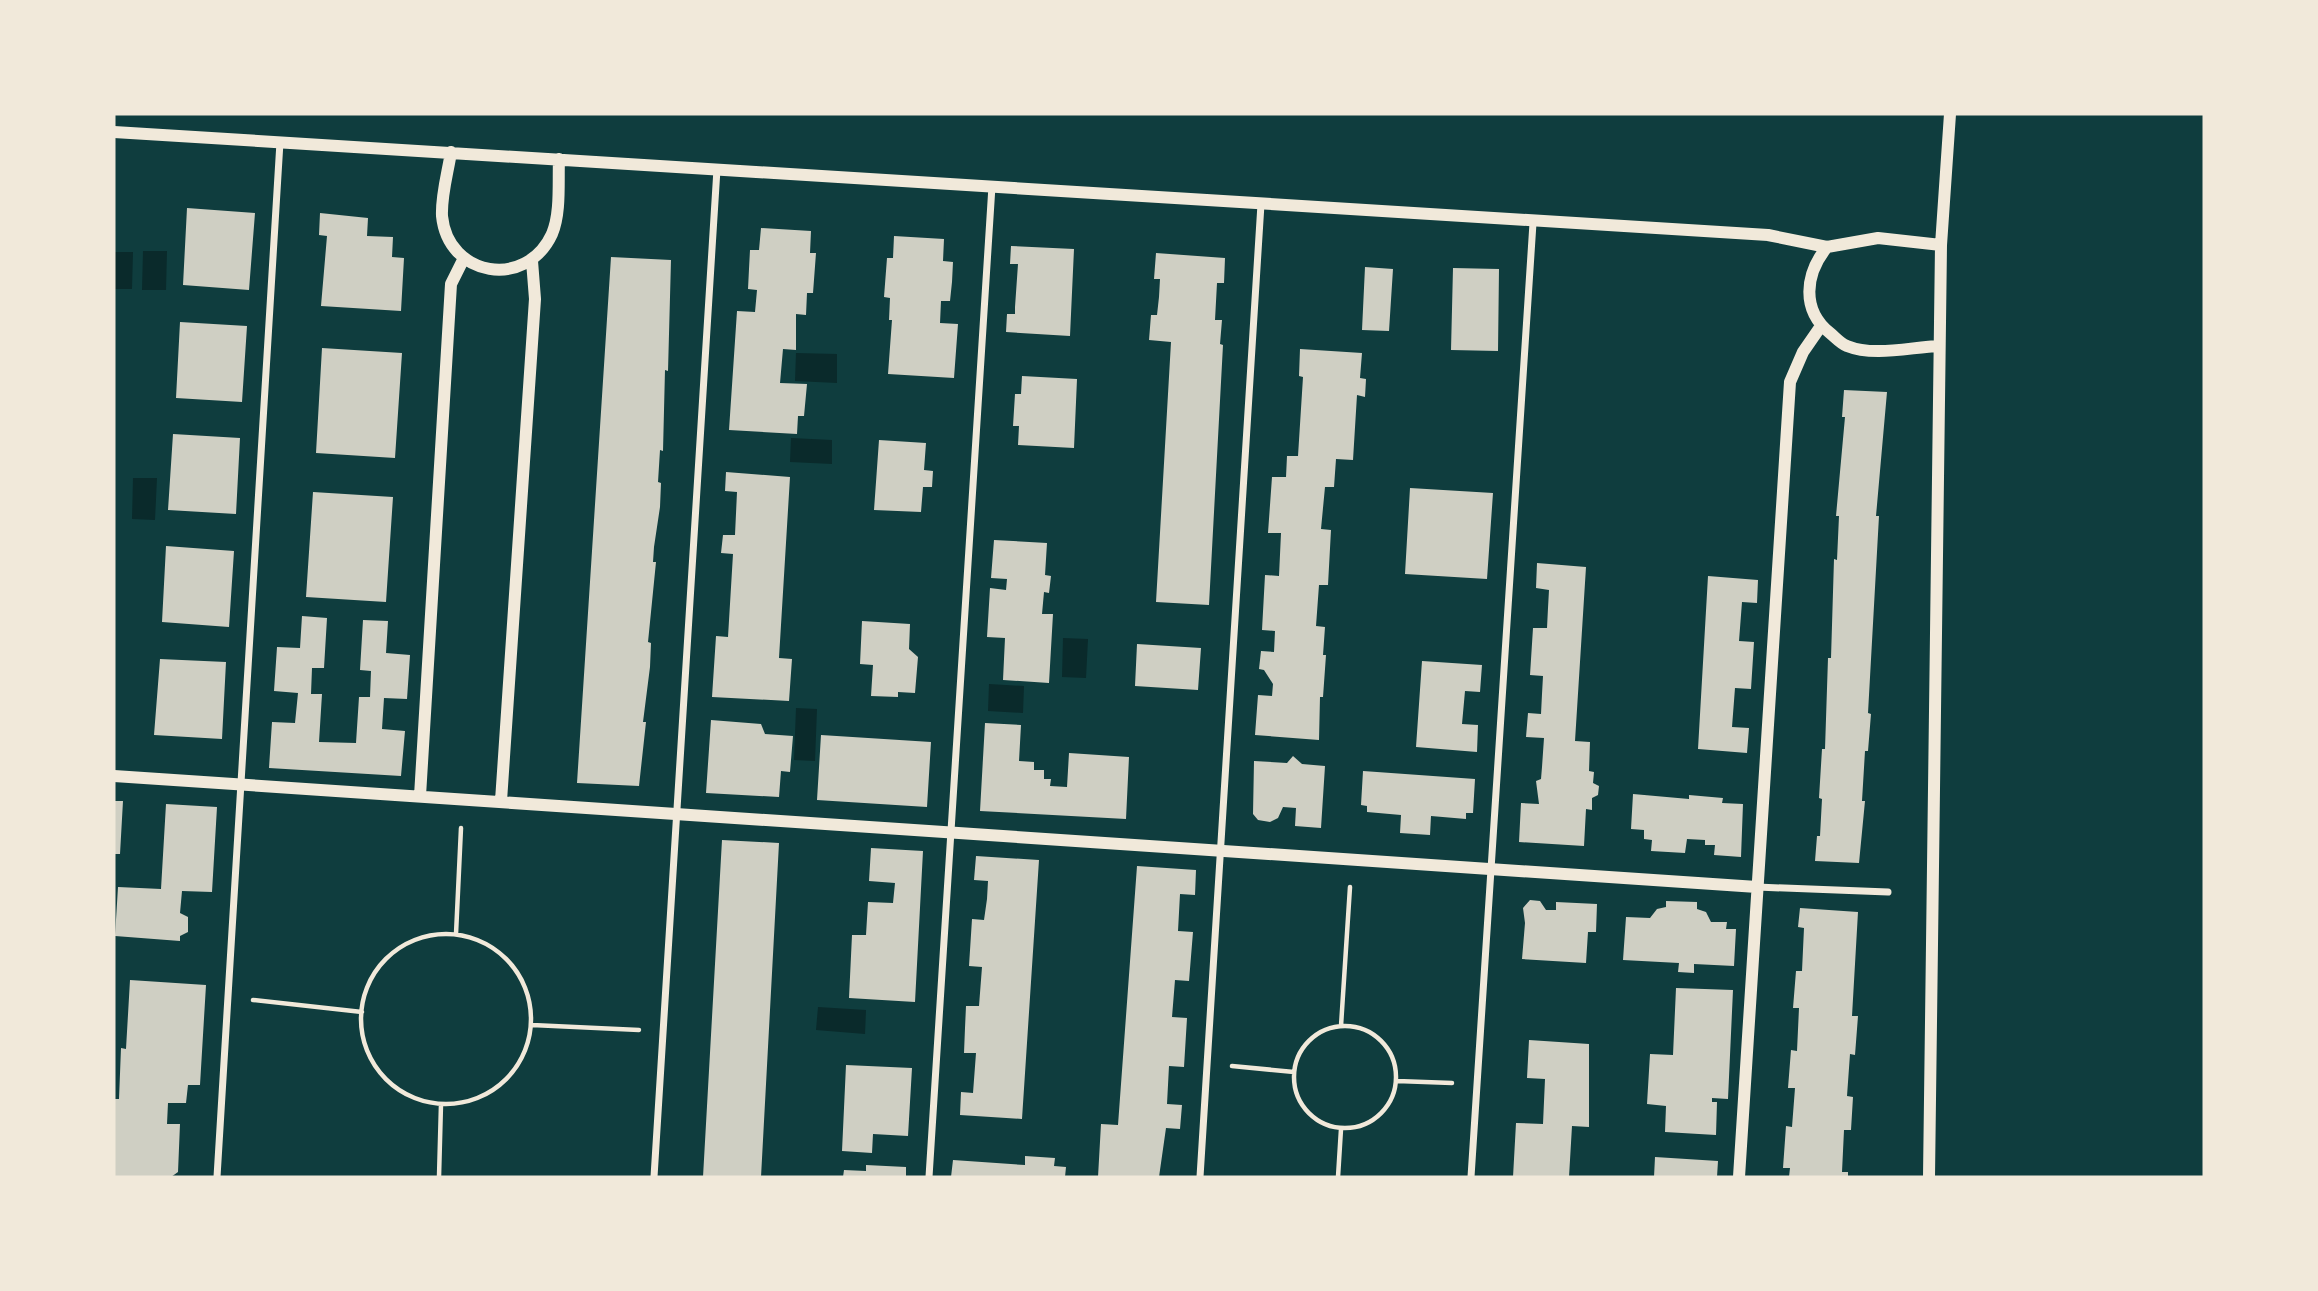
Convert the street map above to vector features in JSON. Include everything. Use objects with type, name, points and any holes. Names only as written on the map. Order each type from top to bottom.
[{"type":"street","points":[[1929,1177],[1939,346],[1941,246],[1950,114]]},
{"type":"street","points":[[114,132],[1533,223],[1768,235],[1827,247],[1878,237],[1941,246]]},
{"type":"street","points":[[216,1177],[280,142]]},
{"type":"street","points":[[451,152],[442,216],[451,244],[464,258],[489,270],[513,269],[531,261],[553,232],[559,159]]},
{"type":"street","points":[[654,1177],[679,814],[717,169]]},
{"type":"street","points":[[929,1177],[992,187]]},
{"type":"street","points":[[1200,1177],[1261,204]]},
{"type":"street","points":[[1471,1177],[1533,223]]},
{"type":"street","points":[[1827,247],[1815,262],[1808,289],[1812,311],[1821,326],[1846,346],[1873,351],[1939,346]]},
{"type":"street","points":[[420,796],[451,284],[464,258]]},
{"type":"street","points":[[501,801],[535,299],[531,261]]},
{"type":"street","points":[[1739,1177],[1790,382],[1803,352],[1821,326]]},
{"type":"street","points":[[114,776],[1757,887],[1888,892]]},
{"type":"path","points":[[456,934],[463,799]]},
{"type":"path","points":[[1341,1026],[1352,860]]},
{"type":"path","points":[[456,934],[481,942],[512,964],[527,989],[531,1025],[524,1055],[497,1088],[478,1098],[441,1104],[406,1094],[394,1086],[374,1063],[365,1042],[362,1012],[365,993],[376,971],[390,955],[408,943],[426,936],[456,934]]},
{"type":"path","points":[[228,998],[362,1012]]},
{"type":"path","points":[[531,1025],[664,1031]]},
{"type":"path","points":[[1341,1026],[1370,1032],[1385,1045],[1395,1067],[1397,1081],[1385,1110],[1373,1121],[1356,1128],[1341,1129],[1322,1124],[1309,1114],[1298,1097],[1294,1072],[1304,1046],[1321,1032],[1341,1026]]},
{"type":"path","points":[[1207,1064],[1294,1072]]},
{"type":"path","points":[[1397,1081],[1478,1084]]},
{"type":"path","points":[[439,1177],[441,1104]]},
{"type":"path","points":[[1338,1177],[1341,1129]]},
{"type":"water","points":[[143,251],[167,251],[166,290],[142,290]]},
{"type":"water","points":[[114,252],[133,252],[132,289],[114,289]]},
{"type":"water","points":[[796,353],[837,354],[837,383],[795,381]]},
{"type":"water","points":[[791,438],[832,440],[832,464],[790,462]]},
{"type":"water","points":[[133,478],[157,478],[155,520],[132,519]]},
{"type":"water","points":[[1063,638],[1088,639],[1086,678],[1062,677]]},
{"type":"water","points":[[989,684],[1024,686],[1023,713],[988,711]]},
{"type":"water","points":[[796,708],[817,709],[815,761],[794,760]]},
{"type":"water","points":[[818,1007],[866,1010],[865,1034],[816,1030]]},
{"type":"building","points":[[187,208],[255,213],[249,290],[183,285]]},
{"type":"building","points":[[320,213],[368,218],[367,236],[393,237],[392,257],[404,258],[401,311],[321,306],[327,236],[319,235]]},
{"type":"building","points":[[761,228],[811,231],[810,253],[816,253],[813,293],[807,293],[806,315],[796,314],[796,350],[783,349],[780,383],[807,384],[804,416],[798,416],[797,434],[729,430],[737,311],[755,312],[757,290],[748,289],[750,250],[759,250]]},
{"type":"building","points":[[894,236],[944,239],[943,261],[953,262],[950,301],[941,301],[940,323],[958,324],[954,378],[888,374],[892,320],[889,320],[890,298],[884,297],[887,258],[893,258]]},
{"type":"building","points":[[1011,246],[1074,249],[1070,336],[1006,332],[1007,314],[1015,314],[1018,264],[1010,264]]},
{"type":"building","points":[[1156,253],[1225,258],[1224,283],[1217,283],[1215,320],[1222,320],[1220,344],[1223,345],[1209,605],[1156,602],[1171,342],[1149,340],[1151,315],[1157,315],[1159,297],[1160,279],[1154,279]]},
{"type":"building","points":[[611,257],[671,260],[668,371],[665,370],[663,451],[660,450],[658,482],[661,483],[660,507],[654,547],[653,562],[656,562],[648,642],[651,643],[650,667],[639,786],[577,783]]},
{"type":"building","points":[[1365,267],[1393,269],[1389,331],[1362,330]]},
{"type":"building","points":[[1453,268],[1499,269],[1498,351],[1451,350]]},
{"type":"building","points":[[180,322],[247,326],[242,402],[176,398]]},
{"type":"building","points":[[322,348],[402,353],[395,458],[316,453]]},
{"type":"building","points":[[1300,349],[1362,353],[1360,378],[1366,379],[1365,397],[1357,395],[1353,460],[1336,459],[1334,487],[1325,487],[1321,529],[1331,530],[1328,585],[1319,585],[1316,626],[1325,627],[1323,655],[1326,655],[1323,697],[1320,697],[1319,740],[1255,735],[1258,695],[1272,696],[1273,684],[1264,670],[1259,669],[1261,651],[1274,652],[1275,631],[1262,630],[1265,575],[1279,576],[1281,533],[1268,533],[1272,477],[1286,477],[1287,456],[1298,456],[1303,377],[1299,376]]},
{"type":"building","points":[[1022,376],[1077,379],[1074,448],[1018,445],[1019,426],[1013,426],[1015,394],[1021,394]]},
{"type":"building","points":[[1844,390],[1887,392],[1876,516],[1879,516],[1868,713],[1871,714],[1868,751],[1865,751],[1862,801],[1865,801],[1859,863],[1815,861],[1817,836],[1820,836],[1822,749],[1825,749],[1828,658],[1831,658],[1834,559],[1837,560],[1839,516],[1836,516],[1845,417],[1842,417]]},
{"type":"building","points":[[173,434],[240,438],[236,514],[168,510]]},
{"type":"building","points":[[879,440],[926,443],[924,470],[933,471],[932,487],[923,487],[921,512],[874,510]]},
{"type":"building","points":[[726,472],[790,477],[779,658],[792,659],[789,701],[712,697],[716,636],[728,637],[733,554],[721,553],[723,535],[735,535],[737,492],[725,491]]},
{"type":"building","points":[[1410,488],[1493,493],[1487,579],[1405,574]]},
{"type":"building","points":[[313,492],[393,497],[386,602],[306,597]]},
{"type":"building","points":[[994,540],[1047,543],[1045,575],[1051,576],[1049,593],[1044,592],[1042,614],[1053,614],[1049,683],[1003,680],[1005,638],[987,637],[990,588],[1006,590],[1007,579],[991,578]]},
{"type":"building","points":[[166,546],[234,551],[229,627],[162,622]]},
{"type":"building","points":[[1537,563],[1586,567],[1575,741],[1590,742],[1589,771],[1594,772],[1593,783],[1599,786],[1598,795],[1592,798],[1592,810],[1586,809],[1584,846],[1519,842],[1521,803],[1539,804],[1536,781],[1541,779],[1544,738],[1526,737],[1528,713],[1541,714],[1543,676],[1530,675],[1533,628],[1547,628],[1549,590],[1536,588]]},
{"type":"building","points":[[1708,576],[1758,580],[1757,603],[1742,602],[1739,641],[1754,642],[1751,689],[1735,688],[1732,727],[1749,728],[1747,753],[1698,749]]},
{"type":"building","points":[[302,616],[327,618],[324,668],[312,668],[311,694],[322,694],[319,742],[356,743],[359,697],[370,697],[371,671],[360,670],[363,620],[388,621],[386,653],[410,655],[407,699],[384,698],[382,729],[405,731],[401,776],[269,768],[272,722],[295,723],[298,693],[274,691],[277,647],[300,648]]},
{"type":"building","points":[[862,621],[910,624],[909,649],[918,657],[915,693],[898,692],[898,697],[871,696],[873,665],[860,664]]},
{"type":"building","points":[[1137,644],[1201,648],[1198,690],[1135,686]]},
{"type":"building","points":[[160,659],[226,662],[222,739],[154,735]]},
{"type":"building","points":[[1422,661],[1482,665],[1480,692],[1465,691],[1462,724],[1478,725],[1477,752],[1416,747]]},
{"type":"building","points":[[711,720],[761,724],[765,734],[793,736],[790,772],[781,771],[779,797],[706,793]]},
{"type":"building","points":[[985,723],[1021,725],[1019,761],[1034,762],[1034,770],[1044,770],[1044,779],[1051,779],[1050,786],[1067,787],[1069,753],[1129,757],[1126,819],[980,811]]},
{"type":"building","points":[[821,735],[931,742],[927,807],[817,800]]},
{"type":"building","points":[[1293,756],[1302,764],[1325,766],[1321,828],[1295,826],[1296,808],[1283,807],[1278,818],[1270,822],[1258,820],[1253,814],[1254,761],[1287,763]]},
{"type":"building","points":[[1363,771],[1475,779],[1473,813],[1466,813],[1466,819],[1431,816],[1430,835],[1400,833],[1401,815],[1367,812],[1367,806],[1361,805]]},
{"type":"building","points":[[1633,794],[1689,799],[1689,795],[1723,798],[1722,803],[1743,804],[1741,857],[1714,855],[1715,845],[1705,845],[1705,840],[1687,839],[1685,853],[1651,851],[1652,840],[1644,839],[1644,830],[1631,829]]},
{"type":"building","points":[[114,801],[123,801],[120,854],[114,854]]},
{"type":"building","points":[[166,804],[217,807],[212,892],[182,891],[180,913],[188,917],[188,932],[180,936],[180,941],[115,936],[118,887],[161,889]]},
{"type":"building","points":[[722,840],[779,843],[761,1177],[703,1177]]},
{"type":"building","points":[[871,848],[923,851],[915,1002],[849,998],[852,935],[866,935],[868,902],[893,903],[895,883],[869,881]]},
{"type":"building","points":[[976,856],[1039,860],[1022,1119],[960,1115],[961,1092],[973,1093],[976,1053],[964,1053],[966,1006],[979,1006],[982,967],[969,966],[972,919],[984,920],[987,899],[988,881],[974,880]]},
{"type":"building","points":[[1137,866],[1196,870],[1195,895],[1180,894],[1178,931],[1193,932],[1189,981],[1175,980],[1172,1017],[1187,1018],[1184,1067],[1169,1066],[1167,1104],[1182,1105],[1180,1129],[1166,1128],[1159,1177],[1098,1177],[1101,1124],[1118,1125]]},
{"type":"building","points":[[1530,900],[1540,901],[1546,910],[1556,910],[1556,902],[1597,904],[1596,932],[1588,932],[1586,963],[1522,959],[1525,923],[1523,908]]},
{"type":"building","points":[[1666,901],[1697,902],[1697,909],[1706,912],[1711,922],[1727,922],[1726,929],[1736,929],[1734,966],[1694,964],[1694,973],[1678,972],[1679,963],[1623,960],[1626,917],[1650,918],[1657,909],[1666,907]]},
{"type":"building","points":[[1800,908],[1858,912],[1852,1016],[1858,1016],[1855,1055],[1850,1054],[1847,1096],[1853,1097],[1851,1130],[1844,1130],[1842,1172],[1848,1172],[1848,1177],[1789,1177],[1790,1168],[1783,1168],[1786,1126],[1792,1127],[1795,1088],[1788,1088],[1791,1050],[1797,1051],[1799,1008],[1793,1008],[1796,971],[1802,971],[1804,928],[1798,927]]},
{"type":"building","points":[[130,980],[206,985],[200,1085],[188,1085],[186,1103],[168,1103],[167,1124],[180,1124],[178,1172],[171,1177],[115,1177],[114,1099],[119,1099],[121,1048],[126,1049]]},
{"type":"building","points":[[1676,988],[1733,990],[1728,1099],[1712,1098],[1712,1102],[1717,1102],[1716,1135],[1665,1132],[1666,1106],[1647,1104],[1650,1054],[1673,1055]]},
{"type":"building","points":[[1529,1040],[1589,1044],[1589,1127],[1572,1126],[1569,1177],[1513,1177],[1516,1123],[1543,1124],[1545,1079],[1527,1078]]},
{"type":"building","points":[[846,1065],[912,1068],[908,1136],[873,1134],[872,1153],[842,1151]]},
{"type":"building","points":[[1025,1156],[1055,1158],[1054,1166],[1066,1167],[1065,1177],[951,1177],[953,1160],[1025,1165]]},
{"type":"building","points":[[1655,1157],[1718,1161],[1717,1177],[1654,1177]]},
{"type":"building","points":[[866,1165],[906,1167],[906,1177],[843,1177],[844,1170],[866,1171]]}]
